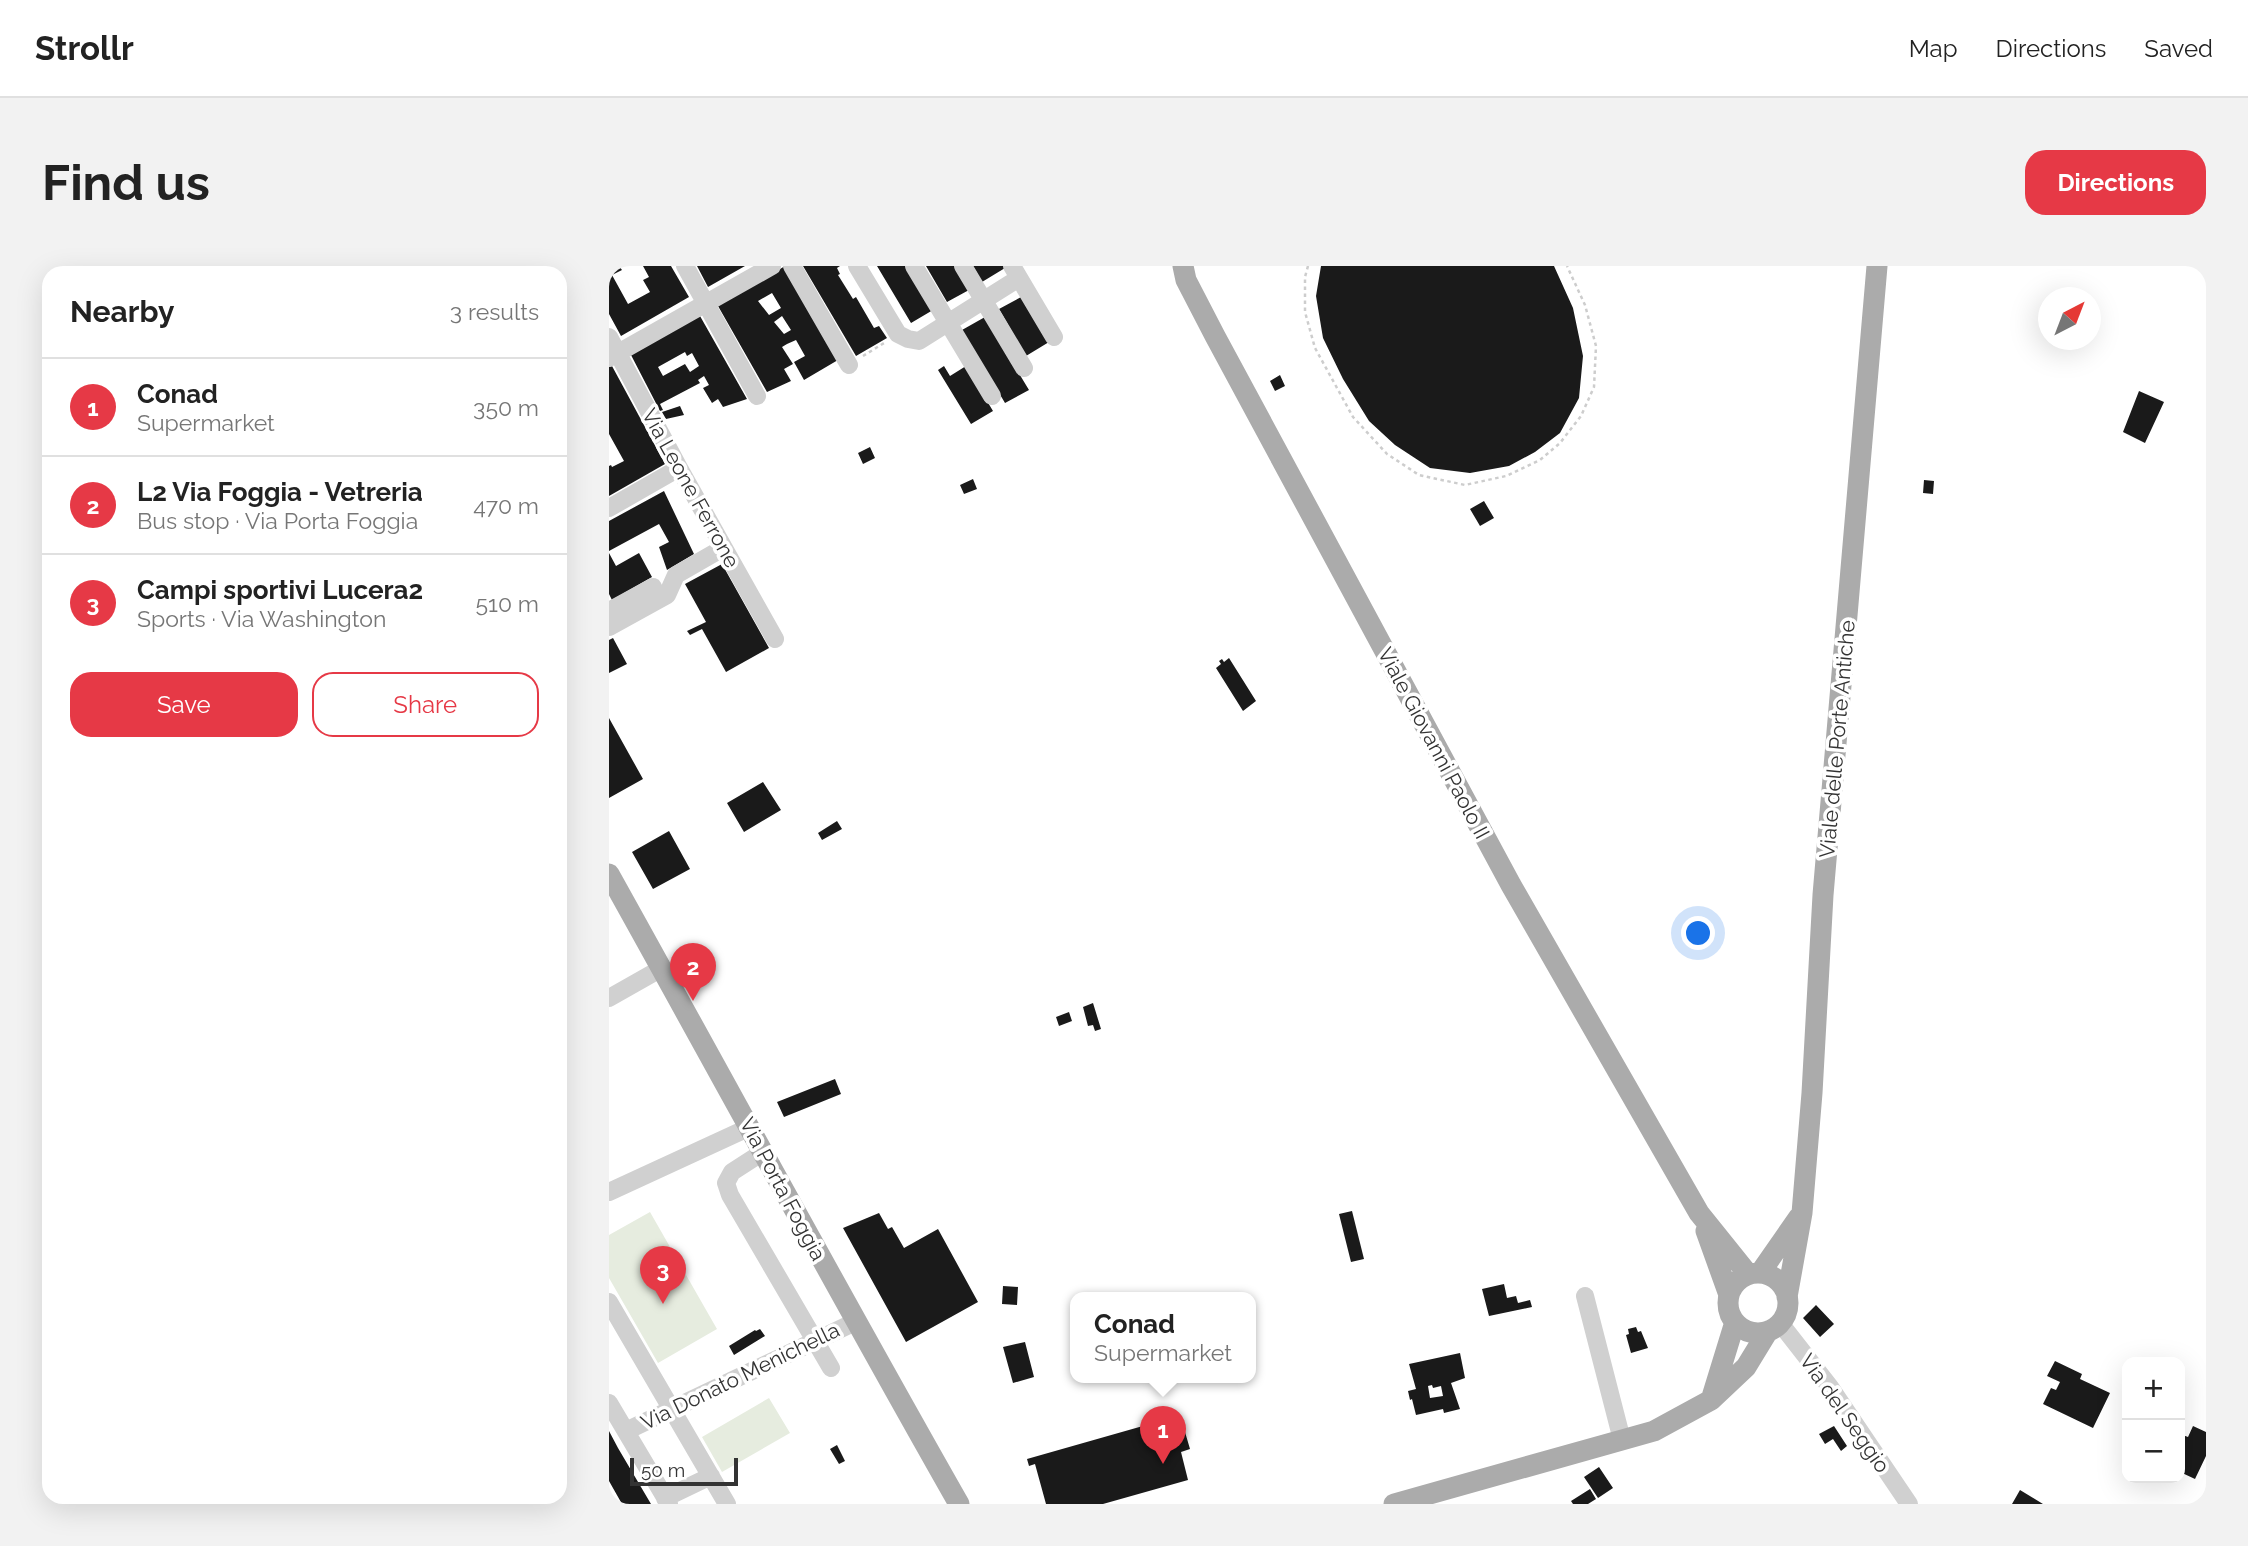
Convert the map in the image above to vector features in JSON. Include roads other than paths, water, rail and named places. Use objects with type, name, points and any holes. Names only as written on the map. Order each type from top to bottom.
[{"type":"main road","name":"Viale Giovanni Paolo II","points":[[1183,266],[1186,281],[1209,325],[1511,885],[1699,1213]]},
{"type":"main road","name":"Viale delle Porte Antiche","points":[[1787,1297],[1802,1213],[1824,881],[1877,266]]},
{"type":"main road","name":"Via Porta Foggia","points":[[609,874],[855,1322],[959,1504]]},
{"type":"main road","points":[[1394,1504],[1654,1431],[1710,1400],[1746,1367],[1786,1311],[1787,1297],[1776,1279],[1754,1274],[1699,1213]]},
{"type":"main road","points":[[1699,1213],[1729,1295]]},
{"type":"main road","points":[[1774,1327],[1752,1332],[1743,1328],[1735,1322],[1728,1308],[1729,1295],[1734,1284],[1754,1274],[1802,1213]]},
{"type":"main road","points":[[1710,1400],[1735,1322]]},
{"type":"street","points":[[685,266],[757,396]]},
{"type":"street","points":[[612,349],[706,303],[772,266]]},
{"type":"street","points":[[792,266],[849,365]]},
{"type":"street","points":[[857,266],[898,334],[908,339],[919,341],[983,300],[1015,272],[1054,337]]},
{"type":"street","points":[[914,266],[992,396]]},
{"type":"street","points":[[963,266],[1024,368]]},
{"type":"street","name":"Via Leone Ferrone","points":[[612,349],[775,639]]},
{"type":"street","points":[[609,508],[679,468]]},
{"type":"street","points":[[609,627],[667,595],[676,575],[723,548]]},
{"type":"street","points":[[609,611],[653,587]]},
{"type":"street","points":[[609,998],[662,968]]},
{"type":"street","points":[[609,1192],[750,1127]]},
{"type":"street","points":[[763,1152],[732,1172],[726,1183],[730,1195],[831,1368]]},
{"type":"street","points":[[1585,1296],[1622,1440]]},
{"type":"street","points":[[609,1302],[727,1504]]},
{"type":"street","name":"Via Donato Menichella","points":[[626,1431],[855,1322]]},
{"type":"street","name":"Via del Seggio","points":[[1774,1327],[1830,1387],[1909,1504]]},
{"type":"street","points":[[609,1403],[667,1501],[711,1476]]},
{"type":"place","name":"L2 Via Foggia - Vetreria","points":[[693,1001]]},
{"type":"place","name":"Campi sportivi Lucera2","points":[[663,1304]]},
{"type":"place","name":"Conad","points":[[1163,1464]]}]
